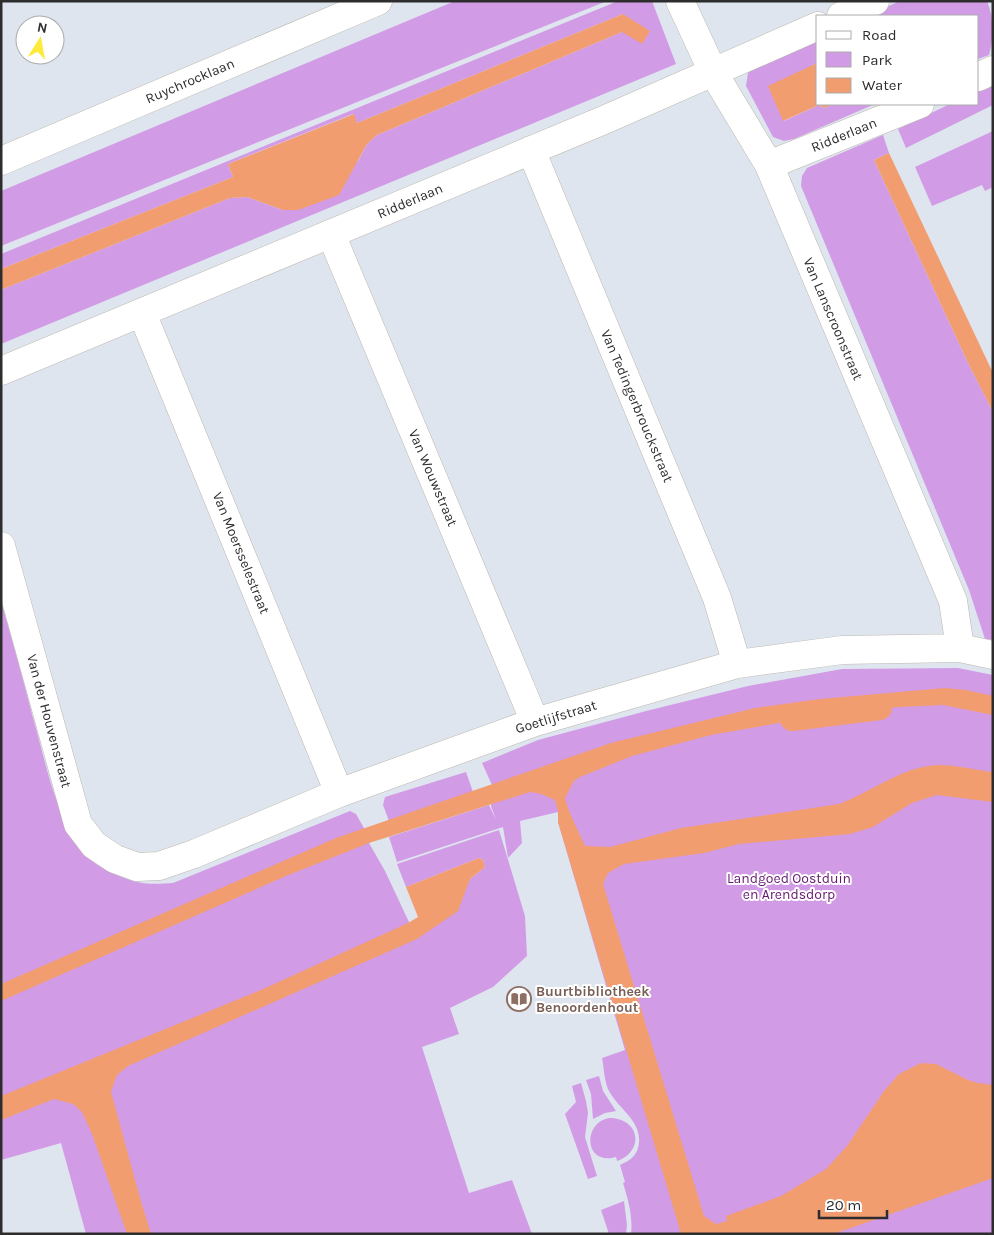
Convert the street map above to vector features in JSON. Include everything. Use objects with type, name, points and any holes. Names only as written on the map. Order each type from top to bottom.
[{"type":"street","name":"Ruychrocklaan","points":[[1,161],[378,1]]},
{"type":"street","name":"Van Lanscroonstraat","points":[[680,1],[713,72],[769,165],[953,601],[960,648]]},
{"type":"street","points":[[843,15],[875,1]]},
{"type":"street","name":"Ridderlaan","points":[[1,371],[142,314],[531,150],[816,27]]},
{"type":"street","points":[[979,77],[993,70]]},
{"type":"street","name":"Ridderlaan","points":[[769,165],[918,105]]},
{"type":"street","name":"Van Tedingerbrouckstraat","points":[[531,150],[717,598],[737,664]]},
{"type":"street","name":"Van Wouwstraat","points":[[331,234],[535,722]]},
{"type":"street","name":"Van Moersselestraat","points":[[142,314],[339,793]]},
{"type":"street","name":"Van der Houvenstraat","points":[[1,546],[78,824],[94,844],[115,859],[137,867]]},
{"type":"street","name":"Goetlijfstraat","points":[[137,867],[159,866],[194,854],[339,793],[535,722],[737,664],[842,650],[960,648],[993,655]]},
{"type":"green space","points":[[455,1],[607,1],[1,246],[1,191]]},
{"type":"green space","points":[[618,1],[652,1],[676,64],[1,344],[1,288],[3,289],[230,198],[247,197],[283,210],[358,161],[367,144],[377,135],[622,32],[623,14],[357,123],[353,114],[228,164],[233,177],[1,269],[1,254]]},
{"type":"green space","points":[[900,1],[987,1],[993,28],[989,55],[979,59],[979,15],[868,15]]},
{"type":"green space","points":[[816,38],[816,64],[814,64],[784,121],[819,105],[824,108],[832,105],[873,105],[794,139],[784,141],[773,137],[746,86],[748,73],[755,64]]},
{"type":"green space","points":[[993,83],[993,105],[906,148],[898,129],[948,105],[979,105],[979,90]]},
{"type":"green space","points":[[993,131],[993,187],[985,191],[982,185],[932,206],[915,167]]},
{"type":"green space","points":[[883,135],[889,153],[874,160],[969,365],[993,412],[993,640],[985,639],[969,590],[801,186],[802,176],[807,168]]},
{"type":"green space","points":[[1,601],[55,796],[63,816],[82,850],[96,864],[117,875],[132,881],[155,884],[173,883],[350,811],[356,814],[364,828],[369,843],[385,871],[417,939],[466,888],[470,879],[485,867],[483,860],[479,858],[406,887],[397,864],[499,830],[525,916],[527,956],[493,987],[450,1008],[459,1034],[422,1047],[469,1193],[512,1180],[532,1234],[86,1234],[61,1143],[1,1160]]},
{"type":"green space","name":"Landgoed Oostduin en Arendsdorp","points":[[958,668],[993,675],[993,1234],[681,1234],[680,1232],[678,1234],[631,1234],[631,1215],[620,1165],[631,1159],[635,1154],[639,1142],[639,1134],[632,1121],[608,1089],[602,1058],[625,1050],[558,822],[558,812],[520,821],[522,843],[508,858],[503,827],[397,862],[389,837],[489,805],[496,820],[491,806],[492,785],[482,763],[538,740],[748,686],[842,669]]},
{"type":"green space","points":[[466,772],[473,792],[389,821],[383,805],[385,797]]},
{"type":"green space","points":[[599,1076],[603,1091],[616,1111],[605,1113],[593,1119],[591,1094],[586,1080]]},
{"type":"green space","points":[[581,1083],[588,1113],[585,1137],[597,1176],[588,1179],[565,1114],[576,1102],[572,1086]]},
{"type":"green space","points":[[609,1118],[619,1119],[627,1123],[633,1129],[635,1136],[632,1150],[617,1161],[616,1157],[605,1158],[598,1155],[590,1143],[594,1127],[600,1121]]},
{"type":"green space","points":[[624,1201],[627,1225],[626,1234],[609,1234],[601,1210]]},
{"type":"water","points":[[623,14],[650,31],[642,44],[622,32],[377,135],[367,144],[339,195],[298,210],[283,210],[247,197],[230,198],[3,289],[1,288],[1,269],[233,177],[228,164],[354,114],[357,123]]},
{"type":"water","points":[[816,64],[816,105],[819,105],[783,121],[768,86]]},
{"type":"water","points":[[819,105],[832,105],[824,108]]},
{"type":"water","points":[[889,153],[993,373],[993,412],[969,365],[874,160]]},
{"type":"water","points":[[945,688],[993,696],[993,715],[943,705],[899,707],[836,713],[711,735],[632,756],[580,777],[574,781],[565,798],[585,846],[610,847],[681,828],[839,804],[900,775],[925,766],[946,765],[993,772],[993,802],[937,795],[912,803],[873,827],[850,834],[739,844],[704,853],[624,864],[608,873],[603,884],[704,1216],[716,1224],[727,1221],[726,1216],[781,1196],[826,1169],[847,1146],[884,1091],[899,1074],[921,1063],[936,1064],[968,1080],[993,1085],[993,1178],[848,1229],[832,1234],[678,1234],[680,1231],[676,1217],[558,822],[555,800],[541,794],[530,792],[369,843],[286,876],[1,1001],[1,984],[336,838],[611,743],[755,708],[820,699]]},
{"type":"water","points":[[479,858],[483,860],[485,867],[470,879],[458,911],[417,939],[128,1066],[117,1075],[111,1092],[151,1234],[127,1234],[92,1134],[82,1112],[73,1104],[54,1099],[1,1120],[1,1096],[261,990],[408,923],[418,917],[406,887]]},
{"type":"waterway","points":[[792,719],[880,708]]},
{"type":"place","name":"Buurtbibliotheek Benoordenhout","points":[[519,999]]}]
